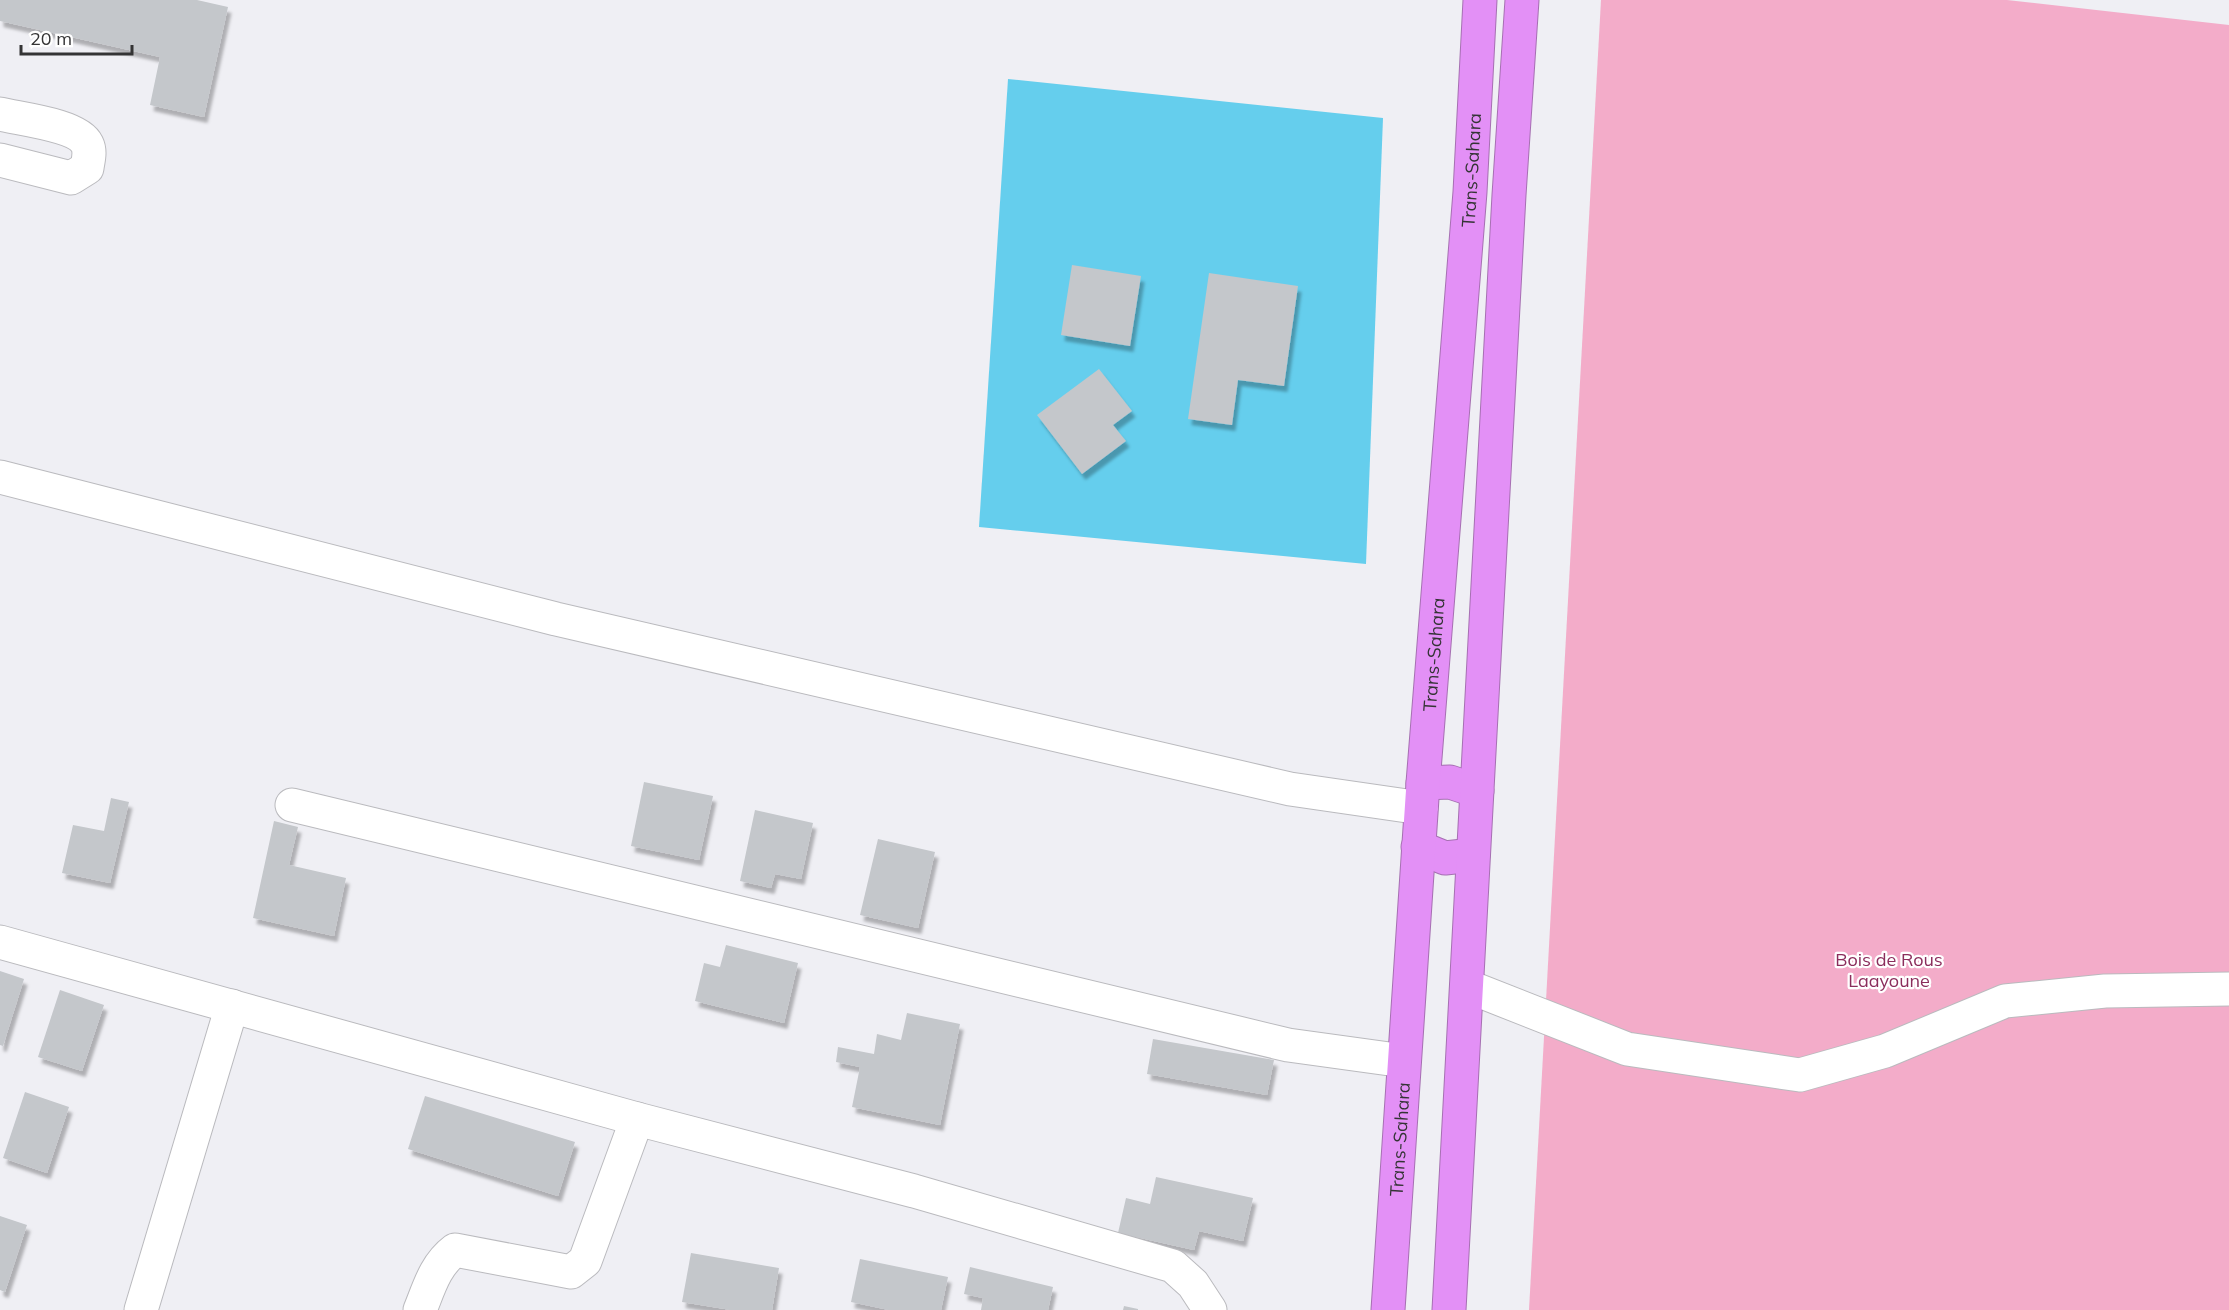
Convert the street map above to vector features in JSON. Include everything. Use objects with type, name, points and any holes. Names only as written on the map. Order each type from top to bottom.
[{"type":"highway","name":"Trans-Sahara","points":[[1388,1310],[1418,847],[1470,192],[1480,0]]},
{"type":"highway","points":[[1449,1310],[1522,0]]},
{"type":"highway","points":[[1422,795],[1450,782],[1477,791]]},
{"type":"highway","points":[[1418,847],[1445,858],[1473,855]]},
{"type":"street","points":[[0,114],[74,131],[87,143],[89,153],[87,168],[70,178],[0,160]]},
{"type":"street","points":[[0,477],[568,622],[1290,789],[1422,795]]},
{"type":"street","points":[[292,805],[1288,1045],[1404,1061]]},
{"type":"street","points":[[0,942],[637,1119],[914,1191],[1173,1266],[1193,1284],[1210,1310]]},
{"type":"street","points":[[1467,986],[1627,1049],[1800,1075],[1885,1051],[2005,1001],[2105,992],[2229,989]]},
{"type":"street","points":[[141,1310],[232,1006]]},
{"type":"street","points":[[420,1310],[436,1270],[455,1250],[571,1272],[585,1261],[637,1119]]},
{"type":"green space","name":"Bois de Rous Laayoune","points":[[1601,0],[2007,0],[2229,25],[2229,1310],[1529,1310]]},
{"type":"water","points":[[1008,79],[1383,118],[1366,564],[979,527]]},
{"type":"building","points":[[0,0],[197,0],[228,7],[204,117],[150,105],[160,57],[0,21]]},
{"type":"building","points":[[1072,265],[1141,276],[1130,346],[1061,335]]},
{"type":"building","points":[[1209,273],[1298,286],[1284,386],[1238,380],[1232,425],[1188,419]]},
{"type":"building","points":[[1099,369],[1132,411],[1113,425],[1126,441],[1082,474],[1037,415]]},
{"type":"building","points":[[644,782],[713,796],[699,860],[631,846]]},
{"type":"building","points":[[111,798],[129,802],[110,883],[62,873],[73,825],[104,831]]},
{"type":"building","points":[[755,810],[813,823],[801,879],[775,874],[771,888],[740,881]]},
{"type":"building","points":[[274,821],[298,827],[289,865],[346,878],[334,936],[253,918]]},
{"type":"building","points":[[878,839],[935,852],[918,928],[860,915]]},
{"type":"building","points":[[726,945],[798,963],[784,1023],[695,1001],[704,963],[720,967]]},
{"type":"building","points":[[0,971],[24,979],[3,1046],[0,1045]]},
{"type":"building","points":[[60,990],[104,1005],[82,1071],[38,1057]]},
{"type":"building","points":[[907,1013],[960,1024],[940,1125],[852,1107],[860,1067],[836,1062],[838,1047],[874,1054],[877,1034],[901,1040]]},
{"type":"building","points":[[1153,1039],[1274,1060],[1267,1095],[1147,1074]]},
{"type":"building","points":[[25,1092],[69,1107],[47,1173],[3,1158]]},
{"type":"building","points":[[425,1096],[575,1142],[558,1196],[408,1149]]},
{"type":"building","points":[[1156,1177],[1253,1198],[1243,1241],[1199,1231],[1194,1250],[1118,1233],[1126,1198],[1150,1204]]},
{"type":"building","points":[[0,1216],[27,1225],[5,1292],[0,1290]]},
{"type":"building","points":[[691,1253],[779,1268],[772,1310],[731,1310],[682,1302]]},
{"type":"building","points":[[860,1259],[948,1277],[941,1310],[889,1310],[851,1302]]},
{"type":"building","points":[[970,1267],[1053,1287],[1048,1310],[981,1310],[983,1298],[964,1294]]},
{"type":"building","points":[[1124,1306],[1138,1309],[1138,1310],[1123,1310]]}]
